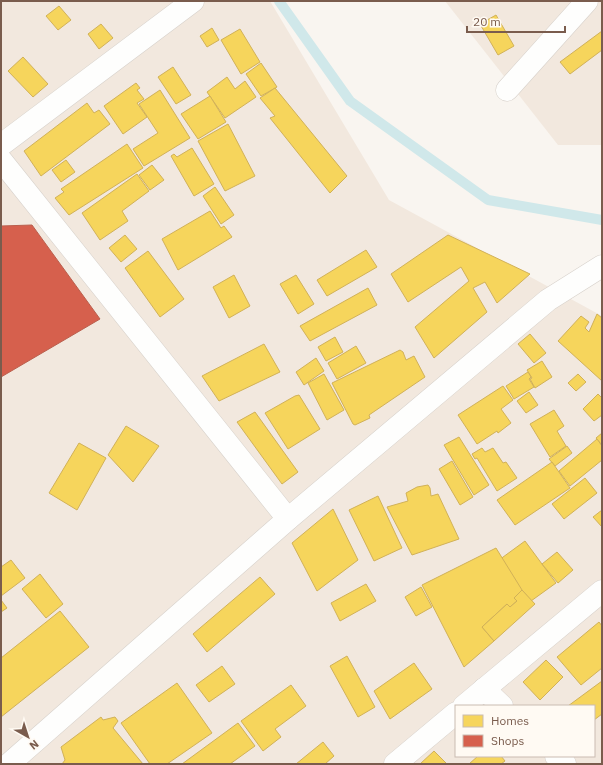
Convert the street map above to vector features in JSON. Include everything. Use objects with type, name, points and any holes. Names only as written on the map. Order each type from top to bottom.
[{"type":"street","points":[[1,145],[193,1]]},
{"type":"street","points":[[507,90],[587,1]]},
{"type":"street","points":[[1,160],[288,519]]},
{"type":"street","points":[[9,764],[288,519],[548,300],[602,266]]},
{"type":"street","points":[[465,705],[602,590]]},
{"type":"street","points":[[484,689],[501,705]]},
{"type":"street","points":[[395,764],[455,714]]},
{"type":"street","points":[[557,757],[565,764]]},
{"type":"shaded area","points":[[1,1],[270,1],[389,200],[602,316],[602,764],[1,764]]},
{"type":"shaded area","points":[[445,1],[602,1],[602,145],[558,145]]},
{"type":"building: Homes","points":[[59,6],[71,20],[58,30],[46,16]]},
{"type":"building: Homes","points":[[496,15],[514,46],[498,55],[480,24]]},
{"type":"building: Homes","points":[[101,24],[113,38],[99,49],[88,34]]},
{"type":"building: Homes","points":[[212,28],[219,40],[207,47],[200,36]]},
{"type":"building: Homes","points":[[240,29],[260,62],[241,74],[221,40]]},
{"type":"building: Homes","points":[[602,31],[602,50],[570,74],[560,62]]},
{"type":"building: Homes","points":[[23,57],[48,84],[33,97],[8,71]]},
{"type":"building: Homes","points":[[261,63],[277,87],[261,96],[246,74]]},
{"type":"building: Homes","points":[[173,67],[191,95],[176,104],[158,77]]},
{"type":"building: Homes","points":[[227,77],[235,89],[245,81],[256,97],[225,118],[207,92]]},
{"type":"building: Homes","points":[[136,83],[140,88],[137,90],[144,99],[137,103],[147,117],[123,134],[104,106]]},
{"type":"building: Homes","points":[[275,88],[347,176],[330,193],[270,118],[275,116],[260,98]]},
{"type":"building: Homes","points":[[160,90],[190,138],[144,166],[133,149],[158,133],[139,104]]},
{"type":"building: Homes","points":[[210,96],[226,122],[198,139],[181,114]]},
{"type":"building: Homes","points":[[87,103],[94,113],[99,110],[110,124],[41,176],[24,151]]},
{"type":"building: Homes","points":[[228,124],[255,176],[225,191],[198,141]]},
{"type":"building: Homes","points":[[127,144],[143,168],[69,215],[55,198],[64,192],[61,189]]},
{"type":"building: Homes","points":[[192,148],[214,184],[194,196],[171,156],[174,154],[177,157]]},
{"type":"building: Homes","points":[[66,160],[75,172],[61,182],[52,170]]},
{"type":"building: Homes","points":[[152,165],[164,180],[150,190],[139,175]]},
{"type":"building: Homes","points":[[137,174],[149,191],[122,211],[128,221],[100,240],[82,213]]},
{"type":"building: Homes","points":[[215,187],[234,215],[221,224],[203,196]]},
{"type":"building: Homes","points":[[210,211],[221,228],[224,226],[232,237],[178,270],[162,239]]},
{"type":"building: Homes","points":[[125,235],[137,249],[121,262],[109,248]]},
{"type":"building: Homes","points":[[448,235],[530,274],[497,303],[485,282],[473,288],[487,312],[434,358],[415,327],[469,281],[461,267],[408,302],[391,274]]},
{"type":"building: Homes","points":[[366,250],[377,267],[327,296],[317,280]]},
{"type":"building: Homes","points":[[148,251],[184,299],[160,317],[125,268]]},
{"type":"building: Homes","points":[[234,275],[250,306],[229,318],[213,287]]},
{"type":"building: Homes","points":[[296,275],[314,304],[298,314],[280,284]]},
{"type":"building: Homes","points":[[368,288],[377,305],[310,341],[300,326]]},
{"type":"building: Homes","points":[[597,314],[602,318],[602,381],[558,341],[581,316],[589,322],[585,328],[589,332]]},
{"type":"building: Homes","points":[[530,334],[546,353],[534,363],[518,344]]},
{"type":"building: Homes","points":[[335,337],[343,352],[326,361],[318,347]]},
{"type":"building: Homes","points":[[264,344],[280,372],[219,401],[202,376]]},
{"type":"building: Homes","points":[[356,346],[366,363],[337,379],[328,363]]},
{"type":"building: Homes","points":[[400,350],[403,352],[406,360],[414,356],[425,377],[369,415],[370,418],[355,425],[353,424],[332,383]]},
{"type":"building: Homes","points":[[316,358],[324,371],[304,385],[296,372]]},
{"type":"building: Homes","points":[[542,361],[552,377],[535,388],[530,379],[532,378],[527,370]]},
{"type":"building: Homes","points":[[528,372],[531,377],[529,379],[534,387],[514,399],[506,386]]},
{"type":"building: Homes","points":[[324,374],[344,410],[327,420],[308,383]]},
{"type":"building: Homes","points":[[578,374],[586,382],[576,391],[568,383]]},
{"type":"building: Homes","points":[[503,386],[513,400],[501,409],[511,423],[498,433],[497,431],[477,444],[458,415]]},
{"type":"building: Homes","points":[[529,392],[538,405],[526,413],[517,401]]},
{"type":"building: Homes","points":[[598,394],[602,398],[602,415],[594,421],[583,409]]},
{"type":"building: Homes","points":[[299,395],[320,429],[288,449],[265,413]]},
{"type":"building: Homes","points":[[554,410],[564,426],[557,431],[566,446],[550,457],[530,424]]},
{"type":"building: Homes","points":[[255,412],[298,472],[282,484],[237,422]]},
{"type":"building: Homes","points":[[126,426],[159,446],[133,482],[108,455]]},
{"type":"building: Homes","points":[[602,433],[602,445],[596,438]]},
{"type":"building: Homes","points":[[459,437],[489,485],[474,495],[444,445]]},
{"type":"building: Homes","points":[[597,439],[602,446],[602,460],[570,486],[559,471]]},
{"type":"building: Homes","points":[[79,443],[106,458],[77,510],[49,493]]},
{"type":"building: Homes","points":[[567,446],[572,453],[555,466],[549,459]]},
{"type":"building: Homes","points":[[482,448],[485,452],[493,448],[503,463],[506,462],[517,478],[497,491],[477,458],[475,459],[472,454]]},
{"type":"building: Homes","points":[[452,461],[473,497],[460,505],[439,469]]},
{"type":"building: Homes","points":[[552,462],[570,488],[515,525],[497,500]]},
{"type":"building: Homes","points":[[585,478],[597,493],[564,519],[552,504]]},
{"type":"building: Homes","points":[[428,485],[431,496],[438,494],[459,539],[412,555],[387,507],[408,501],[406,493],[417,487]]},
{"type":"building: Homes","points":[[378,496],[402,548],[374,561],[349,510]]},
{"type":"building: Homes","points":[[333,509],[358,560],[317,591],[292,543]]},
{"type":"building: Homes","points":[[602,510],[602,527],[593,517]]},
{"type":"building: Homes","points":[[525,541],[556,583],[531,601],[522,590],[511,600],[490,571],[501,562],[499,560]]},
{"type":"building: Homes","points":[[496,548],[522,590],[514,598],[517,601],[510,607],[507,604],[482,627],[494,641],[464,667],[422,585]]},
{"type":"building: Homes","points":[[557,552],[573,570],[558,583],[542,564]]},
{"type":"building: Homes","points":[[11,560],[25,578],[1,596],[1,567]]},
{"type":"building: Homes","points":[[40,574],[63,604],[46,618],[22,589]]},
{"type":"building: Homes","points":[[260,577],[275,594],[207,652],[193,634]]},
{"type":"building: Homes","points":[[366,584],[376,601],[340,621],[331,603]]},
{"type":"building: Homes","points":[[421,587],[432,607],[416,616],[405,597]]},
{"type":"building: Homes","points":[[522,590],[535,604],[494,641],[482,627],[507,604],[510,607],[517,601],[514,598]]},
{"type":"building: Homes","points":[[1,600],[7,608],[1,612]]},
{"type":"building: Homes","points":[[60,611],[89,647],[1,717],[1,658]]},
{"type":"building: Homes","points":[[599,622],[602,626],[602,668],[581,685],[557,657]]},
{"type":"building: Homes","points":[[347,656],[375,707],[358,717],[330,666]]},
{"type":"building: Homes","points":[[546,660],[563,677],[540,700],[523,682]]},
{"type":"building: Homes","points":[[414,663],[432,689],[390,719],[374,691]]},
{"type":"building: Homes","points":[[222,666],[235,684],[209,702],[196,685]]},
{"type":"building: Homes","points":[[602,681],[602,714],[595,719],[595,705],[569,705]]},
{"type":"building: Homes","points":[[177,683],[212,733],[167,764],[150,764],[121,723]]},
{"type":"building: Homes","points":[[291,685],[306,706],[275,729],[281,737],[263,751],[241,721]]},
{"type":"building: Homes","points":[[101,717],[103,720],[115,717],[118,721],[113,728],[143,764],[62,764],[65,760],[61,747]]},
{"type":"building: Homes","points":[[238,723],[255,746],[230,764],[182,764]]},
{"type":"building: Homes","points":[[323,742],[334,756],[325,764],[296,764]]},
{"type":"building: Homes","points":[[434,751],[447,764],[420,764]]},
{"type":"building: Homes","points":[[477,757],[502,757],[505,761],[501,764],[469,764]]},
{"type":"building: Shops","points":[[32,225],[100,319],[1,377],[1,226]]},
{"type":"waterway","points":[[279,1],[350,101],[488,200],[602,220]]}]
